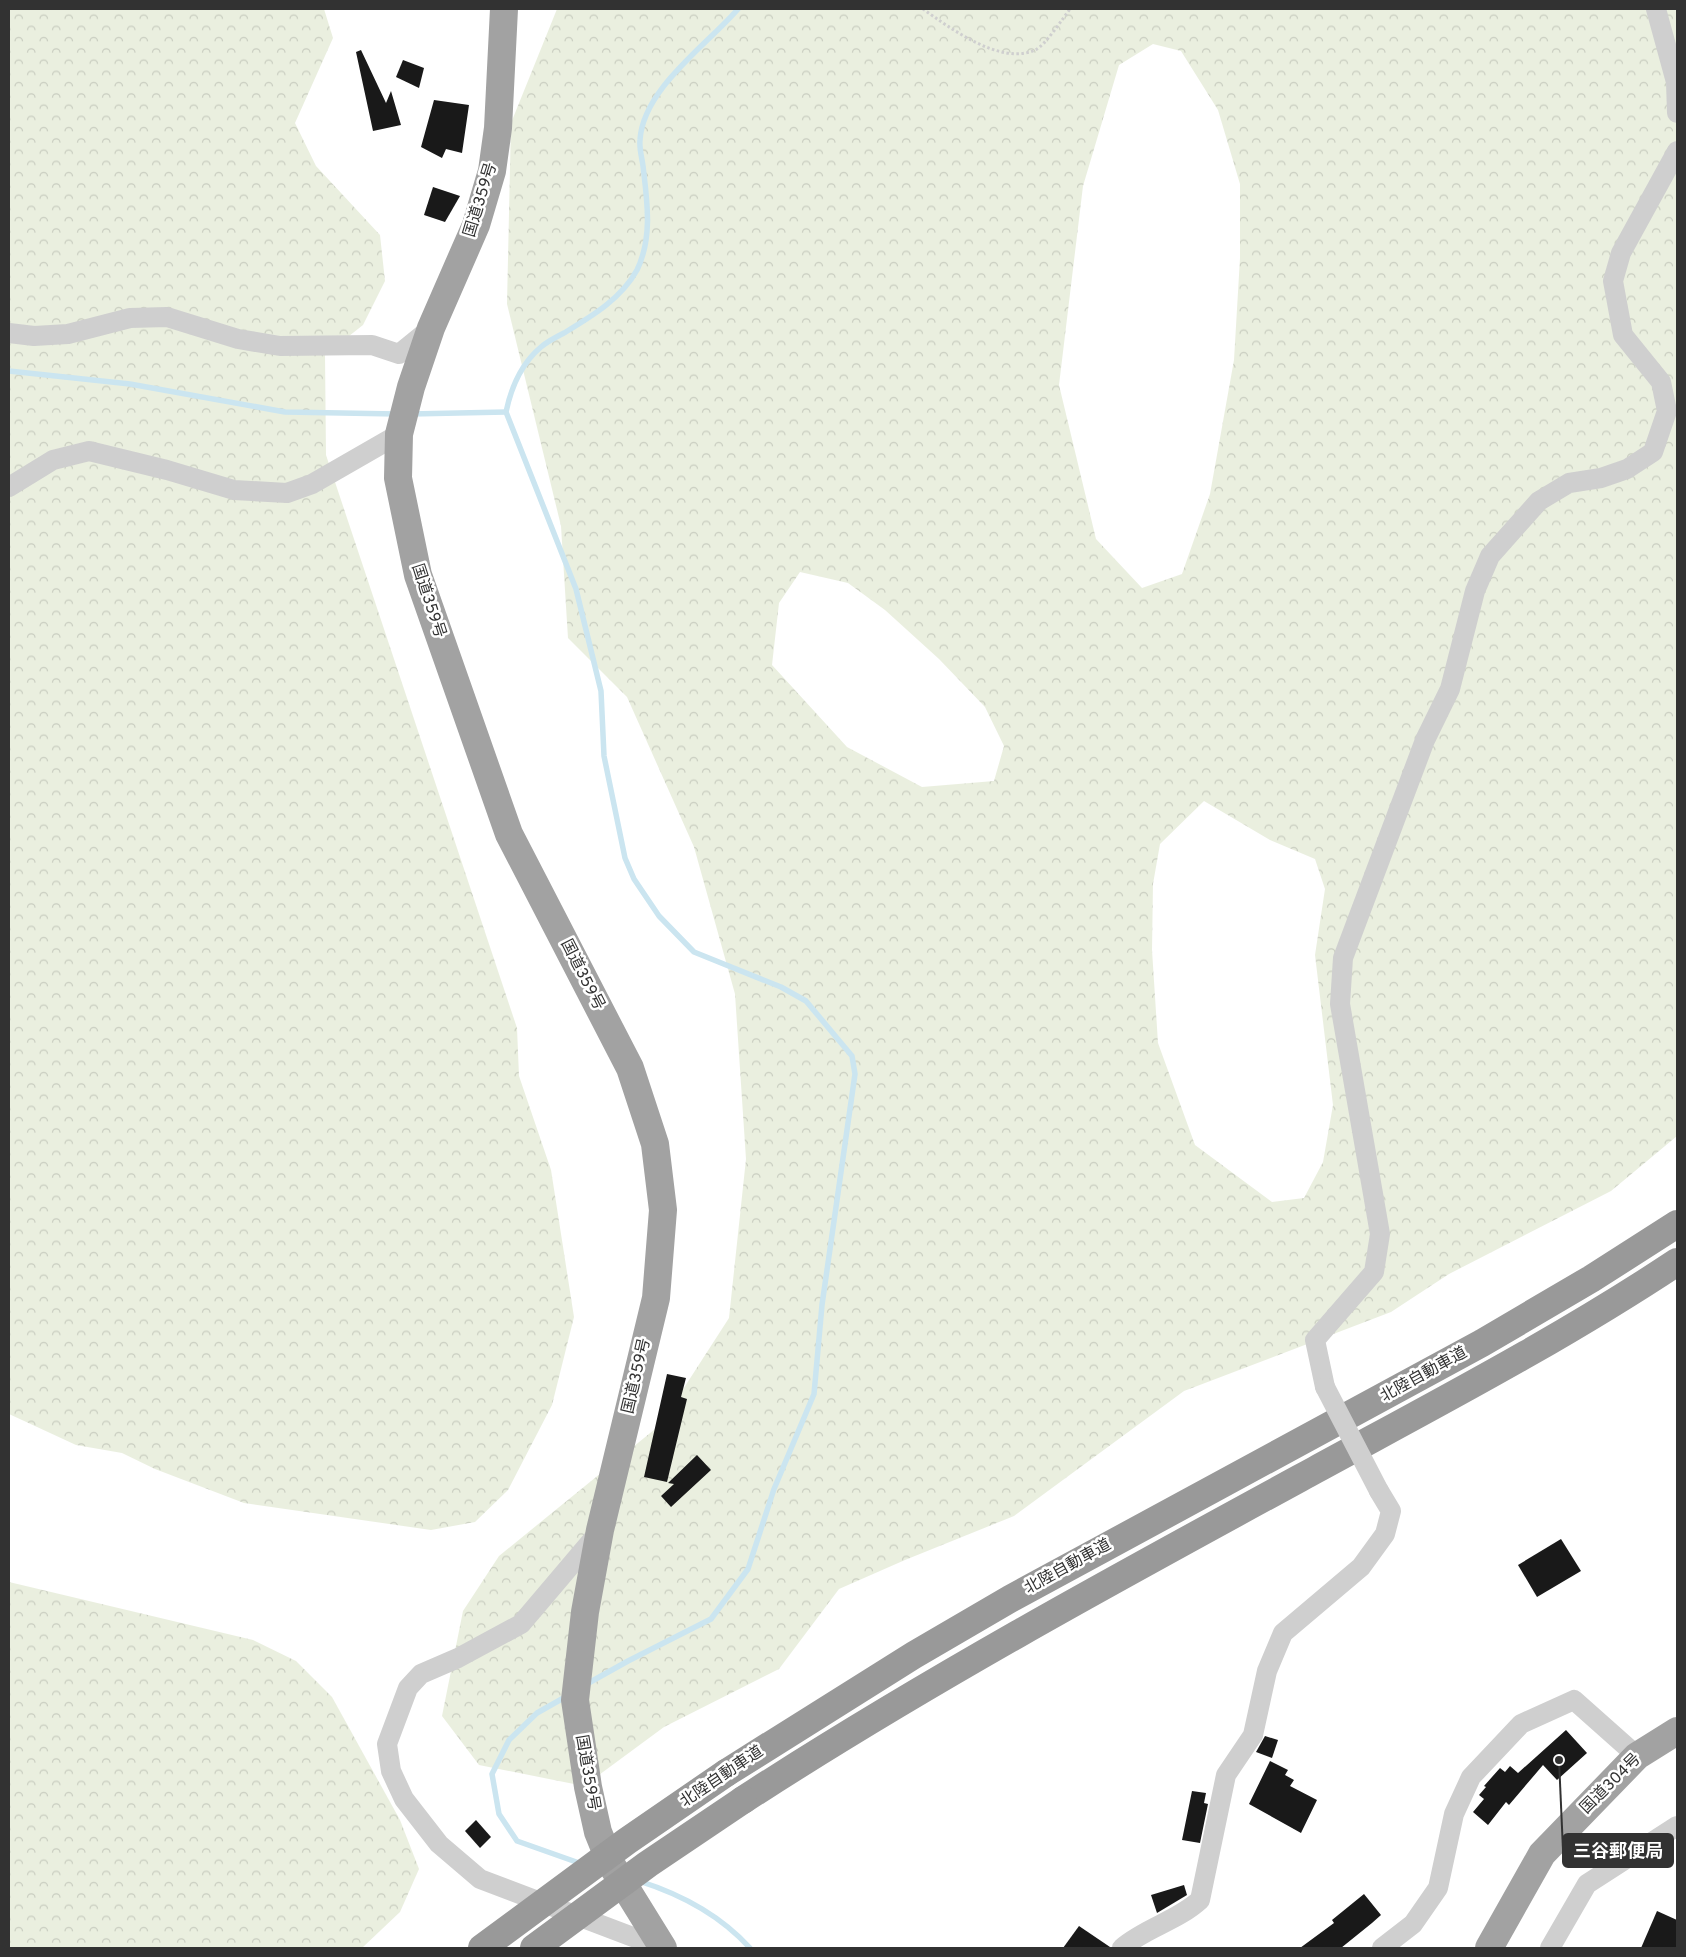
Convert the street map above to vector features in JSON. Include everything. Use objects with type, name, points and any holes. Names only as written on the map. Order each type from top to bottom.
[{"type":"highway","name":"国道359号","points":[[504,9],[498,128],[492,171],[476,225],[431,328],[412,387],[400,434],[398,478],[418,575],[509,834],[630,1068],[655,1144],[663,1210],[656,1298],[600,1530],[585,1612],[575,1700],[588,1787],[598,1832],[611,1864],[663,1948]]},
{"type":"highway","name":"北陸自動車道","points":[[482,1948],[627,1841],[726,1773],[914,1654],[1002,1604],[1482,1343],[1591,1279],[1677,1224]]},
{"type":"highway","name":"北陸自動車道","points":[[534,1948],[648,1864],[843,1735],[1028,1627],[1502,1368],[1611,1306],[1677,1262]]},
{"type":"highway","name":"国道304号","points":[[1489,1948],[1542,1854],[1637,1756],[1677,1731]]},
{"type":"street","points":[[1656,9],[1676,82],[1677,114]]},
{"type":"street","points":[[1122,1948],[1132,1940],[1190,1910],[1200,1900],[1226,1775],[1253,1735],[1267,1671],[1283,1633],[1338,1589],[1361,1567],[1386,1534],[1391,1511],[1325,1387],[1315,1340],[1374,1272],[1380,1234],[1340,1004],[1343,958],[1424,740],[1450,689],[1475,591],[1490,556],[1539,501],[1569,483],[1601,478],[1627,469],[1654,452],[1667,412],[1661,382],[1623,334],[1613,281],[1621,253],[1677,151]]},
{"type":"street","points":[[9,333],[34,336],[68,334],[130,318],[167,317],[238,339],[280,346],[372,345],[399,354],[431,328]]},
{"type":"street","points":[[9,487],[54,460],[89,451],[167,470],[234,490],[287,493],[312,484],[400,434]]},
{"type":"street","points":[[600,1530],[522,1624],[458,1658],[421,1674],[408,1688],[387,1744],[388,1753],[391,1771],[404,1799],[439,1844],[480,1879],[663,1948]]},
{"type":"street","points":[[1382,1948],[1413,1924],[1438,1888],[1454,1814],[1471,1777],[1521,1724],[1574,1700],[1637,1756]]},
{"type":"street","points":[[1550,1948],[1587,1884],[1677,1826]]},
{"type":"path","points":[[923,9],[960,36],[1015,56],[1037,50],[1070,9]]},
{"type":"green space","points":[[9,9],[324,9],[333,38],[295,123],[316,166],[380,235],[385,281],[363,325],[325,355],[326,455],[517,1028],[519,1076],[551,1170],[574,1317],[552,1405],[508,1490],[475,1522],[431,1530],[244,1503],[155,1469],[122,1453],[76,1445],[9,1414]]},
{"type":"green space","points":[[557,9],[1677,9],[1677,1136],[1611,1191],[1449,1274],[1391,1312],[1184,1391],[1014,1516],[839,1589],[779,1669],[664,1727],[584,1786],[479,1765],[442,1716],[463,1611],[499,1556],[660,1425],[729,1318],[746,1159],[735,994],[694,847],[627,697],[568,638],[561,526],[507,304],[511,123]],"holes":[[[1153,44],[1181,51],[1218,110],[1240,184],[1240,258],[1234,360],[1210,494],[1182,574],[1142,588],[1096,539],[1059,385],[1083,186],[1119,65]],[[800,572],[848,583],[885,610],[939,659],[985,707],[1004,746],[994,781],[922,787],[847,747],[772,665],[779,603]],[[1204,801],[1270,840],[1315,859],[1325,889],[1315,955],[1333,1105],[1323,1162],[1304,1198],[1272,1202],[1195,1145],[1158,1043],[1152,950],[1153,884],[1160,844]]]},
{"type":"green space","points":[[9,1582],[253,1640],[296,1661],[332,1697],[400,1820],[419,1869],[400,1912],[362,1948],[9,1948]]},
{"type":"building","points":[[361,50],[386,103],[391,91],[401,125],[373,131],[356,52]]},
{"type":"building","points":[[403,60],[424,68],[419,88],[396,77]]},
{"type":"building","points":[[434,100],[469,105],[462,153],[446,149],[442,158],[421,147]]},
{"type":"building","points":[[433,187],[460,196],[445,222],[424,215]]},
{"type":"building","points":[[667,1374],[686,1378],[681,1397],[687,1399],[667,1482],[644,1477]]},
{"type":"building","points":[[697,1455],[711,1470],[671,1507],[661,1496],[674,1484],[668,1483]]},
{"type":"building","points":[[1561,1539],[1581,1571],[1537,1597],[1518,1565]]},
{"type":"building","points":[[1566,1730],[1587,1753],[1557,1780],[1543,1765],[1509,1805],[1506,1802],[1488,1825],[1473,1812],[1484,1799],[1479,1795],[1486,1787],[1484,1786],[1500,1768],[1505,1772],[1510,1766],[1518,1773]]},
{"type":"building","points":[[1265,1736],[1278,1740],[1272,1758],[1256,1752]]},
{"type":"building","points":[[1270,1761],[1288,1770],[1285,1775],[1294,1780],[1290,1786],[1317,1800],[1301,1833],[1249,1804]]},
{"type":"building","points":[[1192,1791],[1206,1793],[1204,1803],[1208,1804],[1200,1843],[1182,1840]]},
{"type":"building","points":[[476,1820],[491,1837],[480,1848],[465,1831]]},
{"type":"building","points":[[1184,1885],[1187,1895],[1157,1913],[1151,1895]]},
{"type":"building","points":[[1364,1894],[1381,1915],[1372,1923],[1341,1948],[1300,1948],[1334,1923],[1332,1920]]},
{"type":"building","points":[[1657,1911],[1677,1920],[1677,1948],[1641,1948]]},
{"type":"building","points":[[1079,1926],[1110,1947],[1110,1948],[1063,1948]]},
{"type":"waterway","points":[[585,1685],[711,1619],[748,1569],[774,1489],[814,1394],[822,1305],[855,1074],[852,1056],[806,1001],[781,987],[694,952],[659,916],[634,879],[625,858],[604,756],[601,691],[576,589],[506,412],[518,376],[534,353],[546,343],[605,306],[623,290],[637,270],[645,245],[648,218],[645,179],[640,150],[644,121],[652,103],[678,69],[738,9]]},
{"type":"waterway","points":[[9,371],[130,384],[285,412],[397,414]]},
{"type":"waterway","points":[[411,414],[506,412]]},
{"type":"waterway","points":[[567,1696],[537,1713],[509,1740],[492,1774],[499,1814],[517,1841],[582,1864]]},
{"type":"waterway","points":[[639,1881],[670,1892],[699,1907],[739,1936],[750,1948]]},
{"type":"place","name":"三谷郵便局","points":[[1559,1760]]}]
